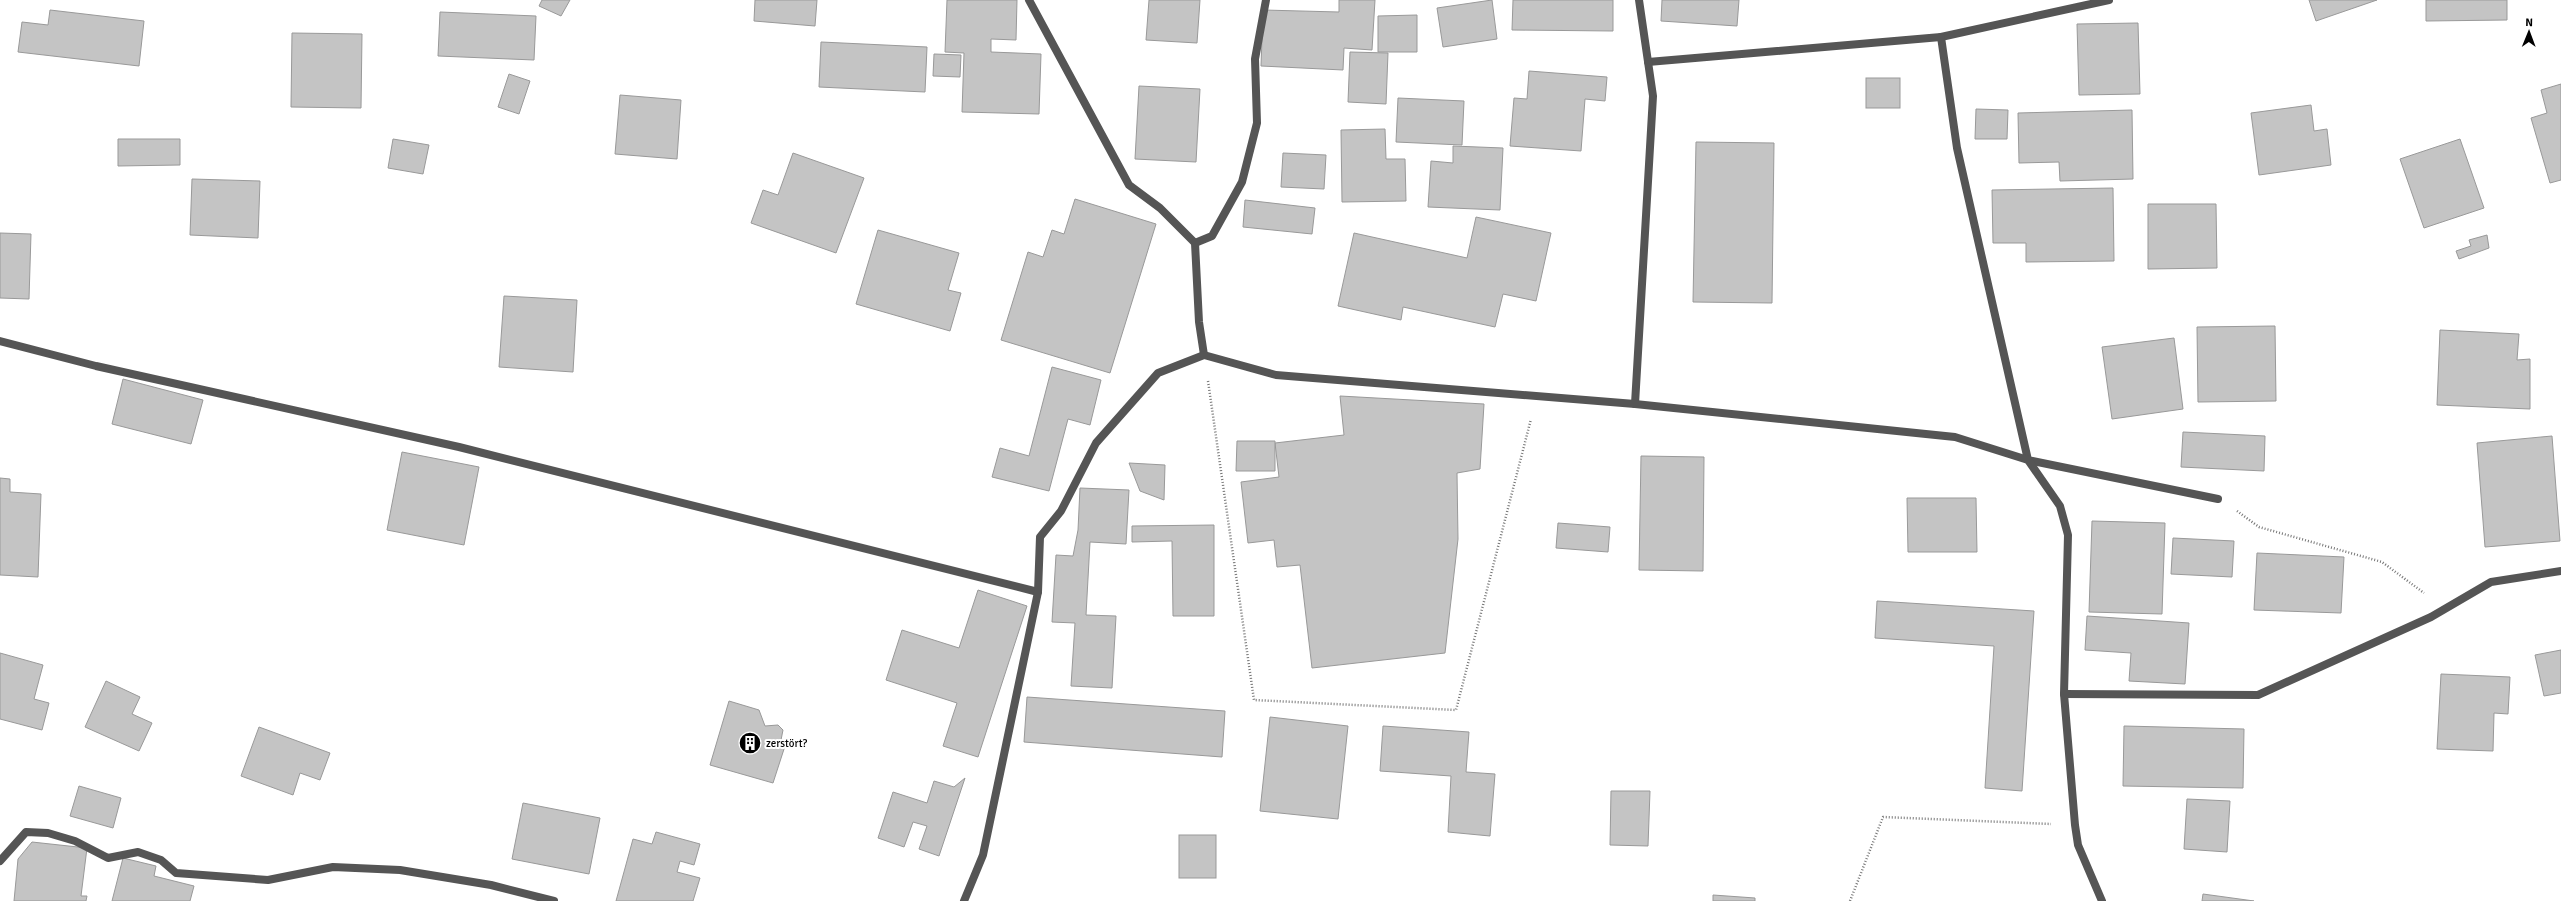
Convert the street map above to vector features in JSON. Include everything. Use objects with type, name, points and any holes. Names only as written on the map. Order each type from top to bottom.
[{"type":"street","points":[[1029,0],[1129,185],[1160,208],[1195,243],[1199,322],[1204,355]]},
{"type":"street","points":[[1195,243],[1212,236],[1242,182],[1256,123],[1255,59],[1266,0]]},
{"type":"street","points":[[1635,404],[1653,96],[1639,0]]},
{"type":"street","points":[[1648,62],[1941,37],[2109,0]]},
{"type":"street","points":[[1941,37],[1957,148],[2028,460],[2060,506],[2068,535],[2064,694],[2075,825],[2078,845],[2102,901]]},
{"type":"street","points":[[0,341],[96,366],[459,447],[1038,592]]},
{"type":"street","points":[[964,901],[983,855],[1038,592],[1040,537],[1061,511],[1096,443],[1158,373],[1204,355],[1276,374],[1635,404],[1955,437],[2028,460],[2218,499]]},
{"type":"street","points":[[2064,694],[2258,695],[2431,617],[2492,582],[2561,571]]},
{"type":"street","points":[[0,862],[26,832],[34,832],[48,833],[75,841],[108,858],[138,852],[161,860],[176,873],[268,880],[333,867],[400,870],[491,885],[554,901]]},
{"type":"path","points":[[1204,355],[1254,700],[1456,710],[1537,396]]},
{"type":"path","points":[[2218,499],[2259,527],[2382,562],[2446,608]]},
{"type":"path","points":[[1850,901],[1883,817],[2075,825]]},
{"type":"building","points":[[542,0],[570,0],[561,16],[539,6]]},
{"type":"building","points":[[755,0],[817,0],[815,26],[754,21]]},
{"type":"building","points":[[947,0],[1017,0],[1016,40],[991,39],[991,52],[1041,54],[1039,114],[962,112],[964,53],[945,52]]},
{"type":"building","points":[[1149,0],[1200,0],[1197,43],[1146,40]]},
{"type":"building","points":[[1339,0],[1375,0],[1372,50],[1344,48],[1343,70],[1261,66],[1263,10],[1339,12]]},
{"type":"building","points":[[1492,0],[1497,39],[1443,47],[1437,8]]},
{"type":"building","points":[[1513,0],[1613,0],[1613,31],[1512,30]]},
{"type":"building","points":[[1662,0],[1739,0],[1737,26],[1661,21]]},
{"type":"building","points":[[2309,0],[2377,0],[2316,21]]},
{"type":"building","points":[[2426,0],[2507,0],[2507,20],[2426,21]]},
{"type":"building","points":[[50,10],[144,21],[139,66],[18,52],[22,22],[48,25]]},
{"type":"building","points":[[440,12],[536,16],[534,60],[438,56]]},
{"type":"building","points":[[1417,15],[1417,52],[1378,52],[1378,16]]},
{"type":"building","points":[[2138,23],[2140,94],[2079,95],[2077,24]]},
{"type":"building","points":[[292,33],[362,34],[361,108],[291,107]]},
{"type":"building","points":[[821,42],[927,47],[925,92],[819,87]]},
{"type":"building","points":[[1350,52],[1388,53],[1386,104],[1348,102]]},
{"type":"building","points":[[934,54],[961,55],[960,77],[933,76]]},
{"type":"building","points":[[1529,71],[1607,77],[1605,101],[1585,99],[1581,151],[1510,146],[1514,98],[1527,99]]},
{"type":"building","points":[[509,74],[530,81],[519,114],[498,107]]},
{"type":"building","points":[[1866,78],[1900,78],[1900,108],[1866,108]]},
{"type":"building","points":[[2561,84],[2561,180],[2550,183],[2531,118],[2547,113],[2541,90]]},
{"type":"building","points":[[1139,86],[1200,89],[1196,162],[1135,159]]},
{"type":"building","points":[[620,95],[681,100],[677,159],[615,154]]},
{"type":"building","points":[[1398,98],[1464,101],[1462,145],[1396,142]]},
{"type":"building","points":[[2311,105],[2314,131],[2327,129],[2331,165],[2259,175],[2251,113]]},
{"type":"building","points":[[1976,109],[2008,110],[2007,139],[1975,139]]},
{"type":"building","points":[[2132,110],[2133,179],[2060,181],[2059,162],[2019,163],[2018,113]]},
{"type":"building","points":[[1385,129],[1386,159],[1405,159],[1406,201],[1342,202],[1341,130]]},
{"type":"building","points":[[118,139],[180,139],[180,165],[118,166]]},
{"type":"building","points":[[393,139],[429,145],[423,174],[388,168]]},
{"type":"building","points":[[2460,139],[2484,208],[2424,228],[2400,159]]},
{"type":"building","points":[[1696,142],[1774,143],[1772,303],[1693,302]]},
{"type":"building","points":[[1453,146],[1503,148],[1500,210],[1428,207],[1431,161],[1453,163]]},
{"type":"building","points":[[793,153],[864,178],[836,253],[751,223],[763,190],[778,195]]},
{"type":"building","points":[[1283,153],[1326,155],[1324,189],[1281,187]]},
{"type":"building","points":[[192,179],[260,181],[258,238],[190,235]]},
{"type":"building","points":[[2113,188],[2114,261],[2026,262],[2026,243],[1993,243],[1992,190]]},
{"type":"building","points":[[1075,199],[1156,224],[1110,373],[1001,340],[1028,252],[1043,257],[1052,230],[1064,234]]},
{"type":"building","points":[[1245,200],[1315,208],[1312,234],[1243,227]]},
{"type":"building","points":[[2148,204],[2216,204],[2217,268],[2148,269]]},
{"type":"building","points":[[1476,217],[1551,233],[1536,301],[1503,294],[1495,327],[1403,307],[1401,320],[1338,306],[1354,233],[1467,258]]},
{"type":"building","points":[[878,230],[959,253],[948,290],[961,293],[950,331],[856,304]]},
{"type":"building","points":[[0,233],[31,234],[29,299],[0,298]]},
{"type":"building","points":[[2487,235],[2489,248],[2459,259],[2456,251],[2471,246],[2469,240]]},
{"type":"building","points":[[504,296],[577,300],[573,372],[499,367]]},
{"type":"building","points":[[2275,326],[2276,401],[2198,402],[2197,327]]},
{"type":"building","points":[[2440,330],[2519,334],[2517,360],[2530,359],[2530,409],[2437,405]]},
{"type":"building","points":[[2174,338],[2183,409],[2112,419],[2102,347]]},
{"type":"building","points":[[1052,367],[1101,380],[1090,425],[1068,419],[1049,491],[992,477],[1000,448],[1029,456]]},
{"type":"building","points":[[123,379],[203,400],[191,444],[112,424]]},
{"type":"building","points":[[1340,396],[1484,404],[1480,469],[1457,473],[1458,539],[1445,653],[1312,668],[1300,565],[1277,567],[1274,540],[1248,543],[1241,482],[1279,477],[1275,443],[1344,435]]},
{"type":"building","points":[[2183,432],[2265,436],[2264,471],[2181,467]]},
{"type":"building","points":[[2552,436],[2560,541],[2485,547],[2477,443]]},
{"type":"building","points":[[1237,441],[1275,441],[1275,471],[1236,471]]},
{"type":"building","points":[[402,452],[479,467],[464,545],[387,530]]},
{"type":"building","points":[[1641,456],[1704,457],[1703,571],[1639,570]]},
{"type":"building","points":[[1129,463],[1165,465],[1164,500],[1140,491]]},
{"type":"building","points":[[0,478],[10,479],[10,492],[41,494],[38,577],[0,575]]},
{"type":"building","points":[[1080,488],[1129,490],[1126,544],[1090,542],[1086,615],[1116,616],[1112,688],[1071,686],[1075,623],[1052,622],[1056,555],[1073,556],[1078,530]]},
{"type":"building","points":[[1907,498],[1976,498],[1977,552],[1908,552]]},
{"type":"building","points":[[2092,521],[2165,523],[2162,614],[2089,612]]},
{"type":"building","points":[[1558,523],[1610,527],[1608,552],[1556,548]]},
{"type":"building","points":[[1214,525],[1214,616],[1173,616],[1172,541],[1132,542],[1132,526]]},
{"type":"building","points":[[2173,538],[2234,541],[2232,577],[2171,574]]},
{"type":"building","points":[[2257,553],[2344,557],[2341,613],[2254,610]]},
{"type":"building","points":[[978,590],[1027,606],[978,757],[943,746],[957,703],[886,680],[902,630],[959,648]]},
{"type":"building","points":[[1877,601],[2034,611],[2022,791],[1985,788],[1994,646],[1875,638]]},
{"type":"building","points":[[2087,616],[2189,623],[2185,684],[2129,681],[2131,653],[2085,650]]},
{"type":"building","points":[[2561,650],[2561,693],[2544,696],[2535,655]]},
{"type":"building","points":[[0,653],[43,665],[34,699],[49,703],[42,730],[0,719]]},
{"type":"building","points":[[2441,674],[2510,677],[2508,714],[2494,713],[2493,751],[2437,749]]},
{"type":"building","points":[[106,681],[140,697],[132,714],[152,723],[139,751],[85,727]]},
{"type":"building","points":[[1027,697],[1225,711],[1222,757],[1024,742]]},
{"type":"building","name":"zerstört?","points":[[729,701],[759,710],[765,726],[778,725],[783,730],[781,740],[785,746],[773,783],[710,765]]},
{"type":"building","points":[[1270,717],[1348,726],[1338,819],[1260,811]]},
{"type":"building","points":[[1383,726],[1469,732],[1466,772],[1495,774],[1490,836],[1448,832],[1451,776],[1380,771]]},
{"type":"building","points":[[2124,726],[2244,729],[2243,788],[2123,786]]},
{"type":"building","points":[[259,727],[330,753],[320,780],[300,773],[293,795],[241,776]]},
{"type":"building","points":[[965,778],[939,856],[919,849],[927,826],[913,822],[904,847],[878,838],[893,792],[927,803],[934,781],[954,787]]},
{"type":"building","points":[[79,786],[121,798],[113,828],[70,816]]},
{"type":"building","points":[[1611,791],[1650,791],[1648,846],[1610,845]]},
{"type":"building","points":[[2187,799],[2230,801],[2227,852],[2184,849]]},
{"type":"building","points":[[523,803],[600,818],[589,874],[512,859]]},
{"type":"building","points":[[656,832],[700,844],[694,865],[680,861],[677,872],[700,878],[693,901],[616,901],[633,839],[652,844]]},
{"type":"building","points":[[1179,835],[1216,835],[1216,878],[1179,878]]},
{"type":"building","points":[[32,842],[87,848],[81,896],[87,896],[86,901],[14,901],[18,859]]},
{"type":"building","points":[[123,858],[156,866],[154,876],[194,886],[190,901],[112,901]]},
{"type":"building","points":[[2203,894],[2254,901],[2202,901]]},
{"type":"building","points":[[1713,895],[1755,898],[1755,901],[1713,901]]},
{"type":"place","name":"zerstört?","points":[[750,743]]}]
